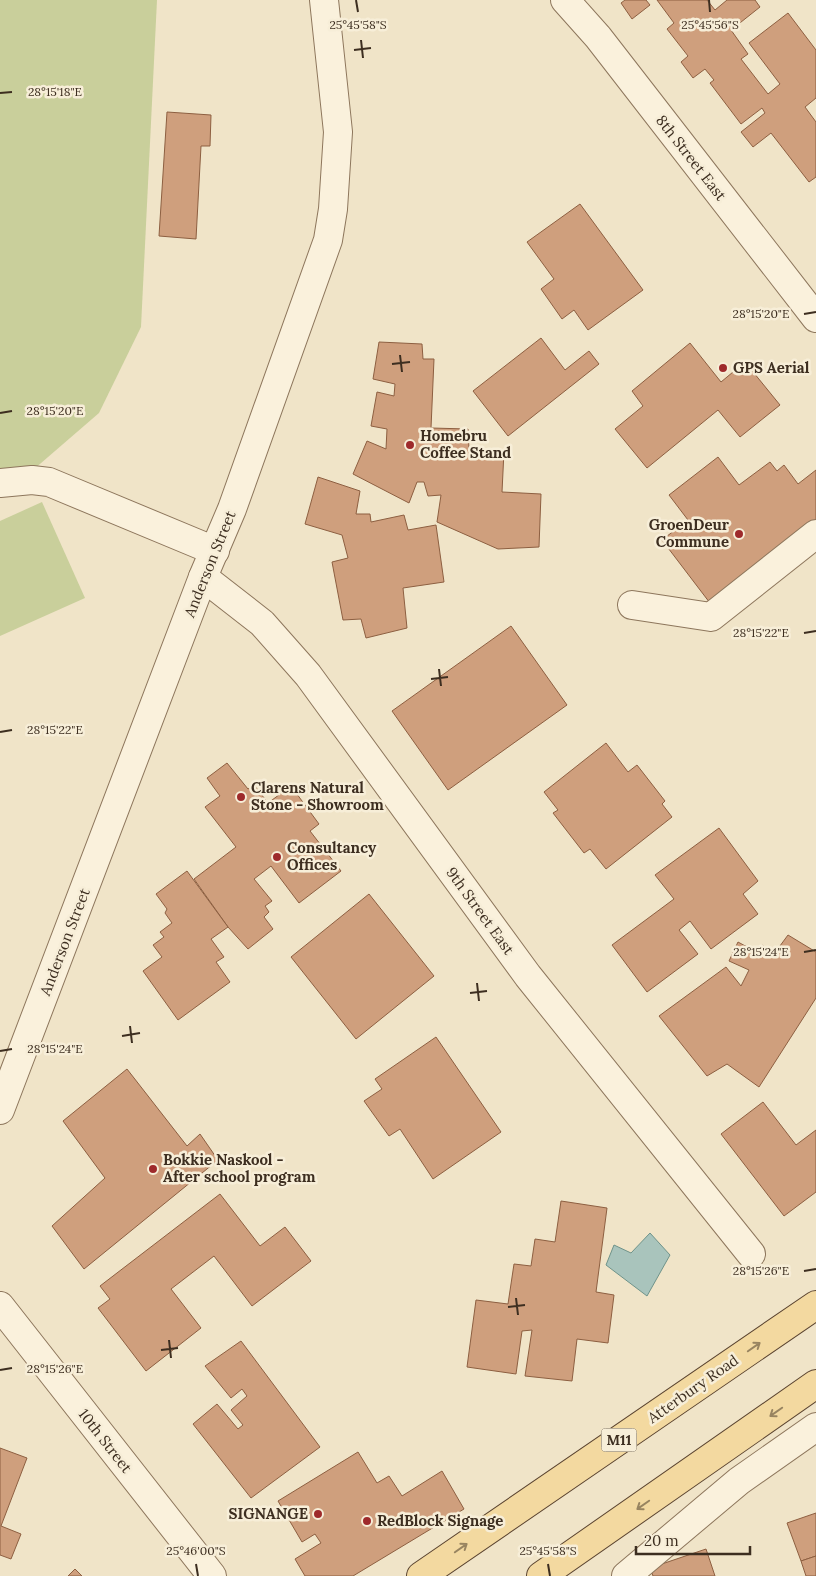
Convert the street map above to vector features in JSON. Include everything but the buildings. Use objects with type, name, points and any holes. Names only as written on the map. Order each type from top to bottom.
[{"type":"main road","name":"Atterbury Road","points":[[421,1576],[816,1305]]},
{"type":"main road","points":[[541,1576],[816,1384]]},
{"type":"street","name":"Anderson Street","points":[[0,1110],[204,577],[232,510],[328,240],[333,209],[338,132],[324,0]]},
{"type":"street","name":"8th Street East","points":[[565,0],[598,37],[816,318]]},
{"type":"street","points":[[0,483],[32,480],[49,482],[215,551]]},
{"type":"street","points":[[632,605],[711,617],[816,534]]},
{"type":"street","name":"9th Street East","points":[[204,577],[262,623],[303,669],[528,976],[751,1254]]},
{"type":"street","name":"10th Street","points":[[0,1306],[212,1576]]},
{"type":"street","points":[[626,1576],[739,1481],[816,1427]]},
{"type":"green space","points":[[0,0],[157,0],[141,327],[99,413],[33,470],[0,471]]},
{"type":"green space","points":[[42,502],[85,598],[0,636],[0,521]]},
{"type":"water","points":[[650,1233],[670,1255],[647,1296],[606,1265],[614,1245],[631,1253]]},
{"type":"place","name":"GPS Aerial","points":[[723,368]]},
{"type":"place","name":"Homebru Coffee Stand","points":[[410,445]]},
{"type":"place","name":"GroenDeur Commune","points":[[739,534]]},
{"type":"place","name":"Clarens Natural Stone - Showroom","points":[[241,797]]},
{"type":"place","name":"Consultancy Offices","points":[[277,857]]},
{"type":"place","name":"Bokkie Naskool - After school program","points":[[153,1169]]},
{"type":"place","name":"SIGNANGE","points":[[318,1514]]},
{"type":"place","name":"RedBlock Signage","points":[[367,1521]]}]
